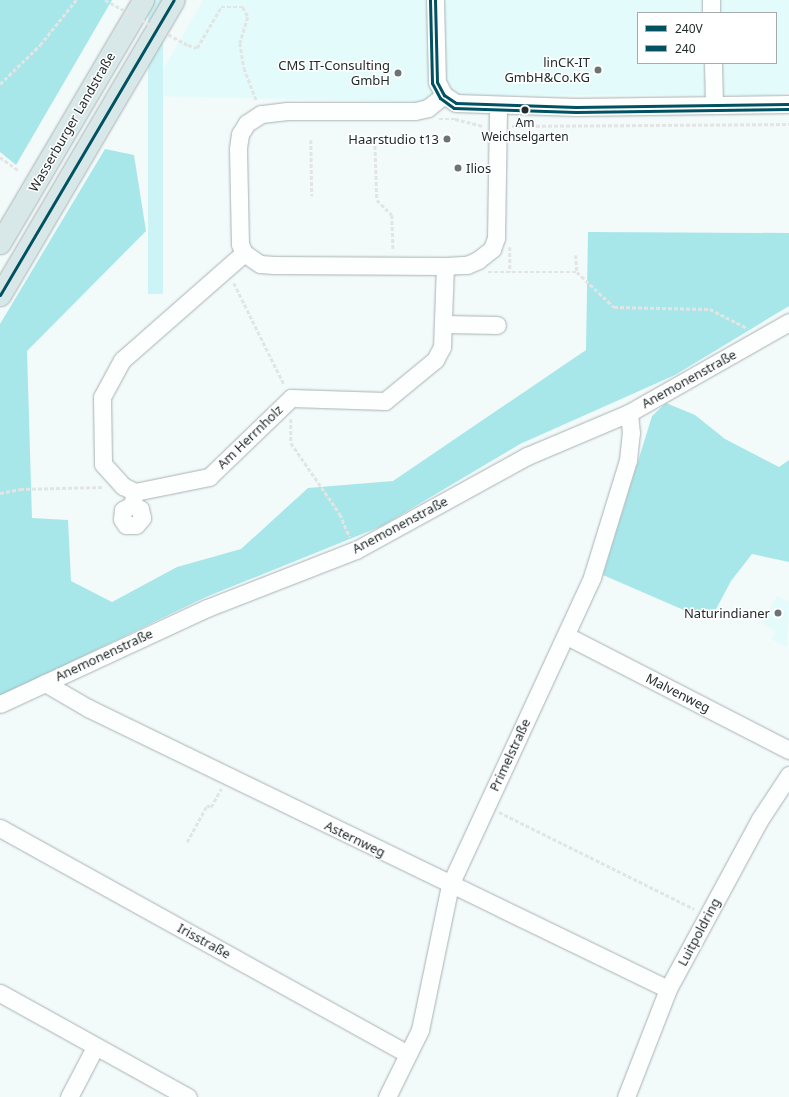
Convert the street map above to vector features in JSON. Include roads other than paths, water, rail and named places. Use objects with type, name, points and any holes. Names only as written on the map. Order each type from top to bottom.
[{"type":"main road","name":"Wasserburger Landstraße","points":[[0,243],[143,0]]},
{"type":"main road","name":"Wasserburger Landstraße","points":[[0,295],[174,0]]},
{"type":"street","points":[[435,0],[437,82],[444,95],[472,106],[789,104]]},
{"type":"street","points":[[711,0],[711,12]]},
{"type":"street","points":[[713,64],[714,105]]},
{"type":"street","points":[[444,95],[428,108],[415,111],[286,111],[261,114],[247,123],[240,134],[238,149],[240,244],[244,253],[260,264],[393,264],[445,266],[467,265],[478,260],[492,249],[496,238],[498,106]]},
{"type":"street","name":"Am Herrnholz","points":[[244,253],[122,360],[102,397],[102,464],[130,495],[209,477],[291,398],[385,401],[436,360],[442,347],[445,324],[445,266]]},
{"type":"street","name":"Anemonenstraße","points":[[0,704],[207,608],[356,550],[527,456],[629,412],[789,322]]},
{"type":"street","points":[[445,324],[497,326]]},
{"type":"street","name":"Primelstraße","points":[[387,1097],[424,1017],[423,1004],[450,885],[592,577],[628,460],[631,433],[629,412]]},
{"type":"street","name":"Malvenweg","points":[[566,636],[789,750]]},
{"type":"street","name":"Asternweg","points":[[45,683],[88,708],[450,885],[668,989]]},
{"type":"street","name":"Luitpoldring","points":[[626,1097],[668,989],[760,818],[789,775]]},
{"type":"street","name":"Irisstraße","points":[[0,828],[408,1054]]},
{"type":"street","points":[[0,994],[188,1097]]},
{"type":"street","points":[[69,1097],[95,1047]]},
{"type":"place","name":"linCK-IT GmbH&Co.KG","points":[[598,70]]},
{"type":"place","name":"CMS IT-Consulting GmbH","points":[[398,73]]},
{"type":"place","name":"Am Weichselgarten","points":[[525,110]]},
{"type":"place","name":"Haarstudio t13","points":[[447,139]]},
{"type":"place","name":"Ilios","points":[[458,168]]},
{"type":"place","name":"Naturindianer","points":[[778,613]]}]
